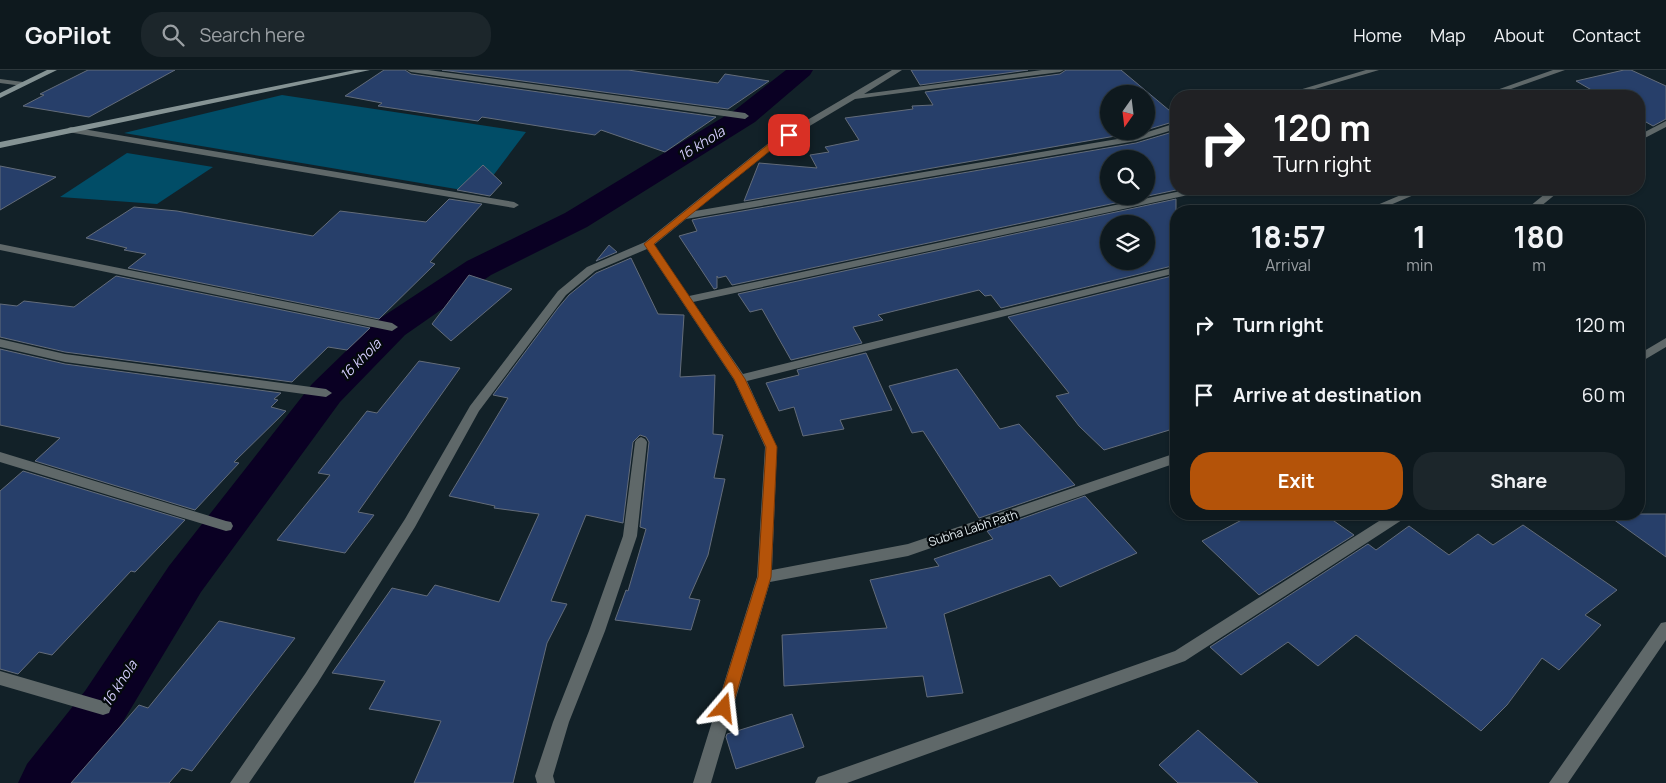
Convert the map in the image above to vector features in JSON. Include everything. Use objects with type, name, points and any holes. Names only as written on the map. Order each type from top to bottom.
[{"type":"street","points":[[0,96],[53,70]]},
{"type":"street","points":[[0,145],[366,70]]},
{"type":"street","points":[[411,70],[745,116]]},
{"type":"street","points":[[239,783],[311,680],[410,523],[474,409],[562,293],[590,269],[649,244],[773,144],[898,70]]},
{"type":"street","points":[[853,98],[1060,70]]},
{"type":"street","points":[[1304,90],[1375,70]]},
{"type":"street","points":[[1502,90],[1561,70]]},
{"type":"street","points":[[0,81],[23,84]]},
{"type":"street","points":[[1645,135],[1666,124]]},
{"type":"street","points":[[683,216],[1136,138],[1170,128]]},
{"type":"street","points":[[71,130],[514,205]]},
{"type":"street","points":[[685,300],[1174,195]]},
{"type":"street","points":[[1383,205],[1408,195]]},
{"type":"street","points":[[1537,205],[1549,195]]},
{"type":"street","points":[[649,244],[740,379],[771,447],[764,577],[702,783]]},
{"type":"street","points":[[0,247],[392,327]]},
{"type":"street","points":[[740,379],[1170,272]]},
{"type":"street","points":[[1645,355],[1666,342]]},
{"type":"street","points":[[0,343],[65,358],[326,393]]},
{"type":"street","points":[[546,783],[544,776],[561,722],[597,631],[630,536],[641,442]]},
{"type":"street","points":[[0,457],[226,526]]},
{"type":"street","name":"Subha Labh Path","points":[[764,577],[908,550],[1170,461]]},
{"type":"street","points":[[824,783],[1180,656],[1391,520]]},
{"type":"street","points":[[1558,783],[1666,628]]},
{"type":"street","points":[[0,678],[103,708]]},
{"type":"shaded area","points":[[282,95],[526,132],[480,193],[124,133]]},
{"type":"shaded area","points":[[127,153],[213,167],[157,204],[60,197]]},
{"type":"building","points":[[88,70],[175,70],[89,117],[23,106],[44,95],[40,94]]},
{"type":"building","points":[[384,70],[405,70],[411,74],[716,117],[665,152],[601,130],[595,135],[482,117],[478,121],[378,106],[382,103],[345,96]]},
{"type":"building","points":[[442,70],[628,70],[718,83],[725,74],[769,81],[728,109]]},
{"type":"building","points":[[911,70],[1028,70],[920,85]]},
{"type":"building","points":[[1066,70],[1121,70],[1139,85],[1100,85],[1100,139],[744,201],[759,163],[817,168],[810,155],[829,152],[825,147],[859,140],[845,118],[913,109],[912,106],[933,105],[925,92],[1060,74]]},
{"type":"building","points":[[1631,70],[1666,86],[1666,119],[1653,126],[1645,121],[1645,90],[1592,90],[1576,81]]},
{"type":"building","points":[[1155,98],[1170,111],[1170,123],[1155,127]]},
{"type":"building","points":[[1170,133],[1170,191],[1155,194],[1155,150],[1100,150],[1100,205],[1106,205],[732,285],[726,276],[718,278],[717,276],[717,288],[714,289],[679,236],[697,231],[692,220],[1146,140],[1155,140],[1155,137]]},
{"type":"building","points":[[483,165],[502,183],[490,196],[457,190]]},
{"type":"building","points":[[0,166],[56,177],[0,210]]},
{"type":"building","points":[[449,199],[482,204],[430,262],[435,264],[379,319],[128,268],[146,254],[124,250],[127,248],[86,238],[134,207],[177,211],[313,236],[340,211],[426,222]]},
{"type":"building","points":[[1176,199],[1176,205],[1170,205],[1170,266],[1001,308],[991,295],[985,296],[979,290],[878,315],[883,320],[853,327],[862,343],[791,360],[762,309],[750,312],[738,294],[1100,215],[1100,270],[1155,270],[1155,215],[1102,215]]},
{"type":"building","points":[[609,245],[617,252],[596,261]]},
{"type":"building","points":[[631,258],[658,314],[684,315],[680,377],[715,375],[713,434],[723,435],[714,478],[725,479],[708,555],[689,598],[700,600],[691,630],[615,620],[626,590],[628,591],[646,529],[640,527],[649,442],[646,437],[640,435],[633,442],[623,523],[586,515],[551,601],[567,604],[547,643],[513,783],[414,783],[441,721],[369,709],[385,681],[332,673],[392,588],[427,596],[435,585],[499,602],[539,514],[494,508],[495,506],[449,496],[508,398],[493,395],[558,308],[569,295],[596,273]]},
{"type":"building","points":[[469,275],[512,289],[451,341],[432,324]]},
{"type":"building","points":[[116,276],[370,328],[347,350],[328,347],[292,382],[65,352],[0,337],[0,304],[17,306],[24,301],[74,307]]},
{"type":"building","points":[[1170,276],[1170,430],[1104,450],[1079,426],[1056,396],[1069,393],[1008,317]]},
{"type":"building","points":[[0,349],[65,364],[281,393],[274,399],[278,400],[271,407],[286,411],[234,462],[239,463],[195,510],[35,461],[60,438],[0,425]]},
{"type":"building","points":[[866,353],[892,410],[840,420],[844,429],[803,436],[794,407],[779,411],[766,383],[799,375],[797,370]]},
{"type":"building","points":[[419,361],[460,368],[358,512],[374,515],[345,553],[277,540],[330,475],[318,473],[367,411],[377,413]]},
{"type":"building","points":[[957,369],[1000,429],[1019,424],[1075,485],[979,518],[923,431],[912,433],[889,386]]},
{"type":"building","points":[[23,471],[185,520],[135,572],[131,571],[52,655],[39,652],[18,674],[0,669],[0,491]]},
{"type":"building","points":[[1085,496],[1137,553],[1060,587],[1050,575],[944,614],[963,693],[927,697],[923,676],[784,686],[782,635],[887,628],[870,580],[939,566],[934,559],[993,539],[987,531]]},
{"type":"building","points":[[1645,514],[1666,514],[1666,557],[1614,520],[1645,520]]},
{"type":"building","points":[[1242,520],[1333,520],[1354,535],[1259,595],[1202,541]]},
{"type":"building","points":[[1523,525],[1617,590],[1585,615],[1601,625],[1559,670],[1542,658],[1507,705],[1481,731],[1356,635],[1318,666],[1288,642],[1241,675],[1210,647],[1368,544],[1376,550],[1409,526],[1449,555],[1478,534],[1493,545]]},
{"type":"building","points":[[219,621],[295,638],[192,771],[182,768],[169,783],[71,783],[139,705],[148,708]]},
{"type":"building","points":[[792,714],[804,747],[736,769],[726,737],[727,734]]},
{"type":"building","points":[[1198,730],[1258,783],[1178,783],[1159,765]]},
{"type":"waterway","name":"16 khola","points":[[46,783],[103,708],[185,579],[326,393],[392,327],[479,268],[576,220],[745,116],[801,70]]},
{"type":"route","points":[[724,708],[764,577],[771,447],[740,379],[649,244],[773,144],[789,135]]}]
